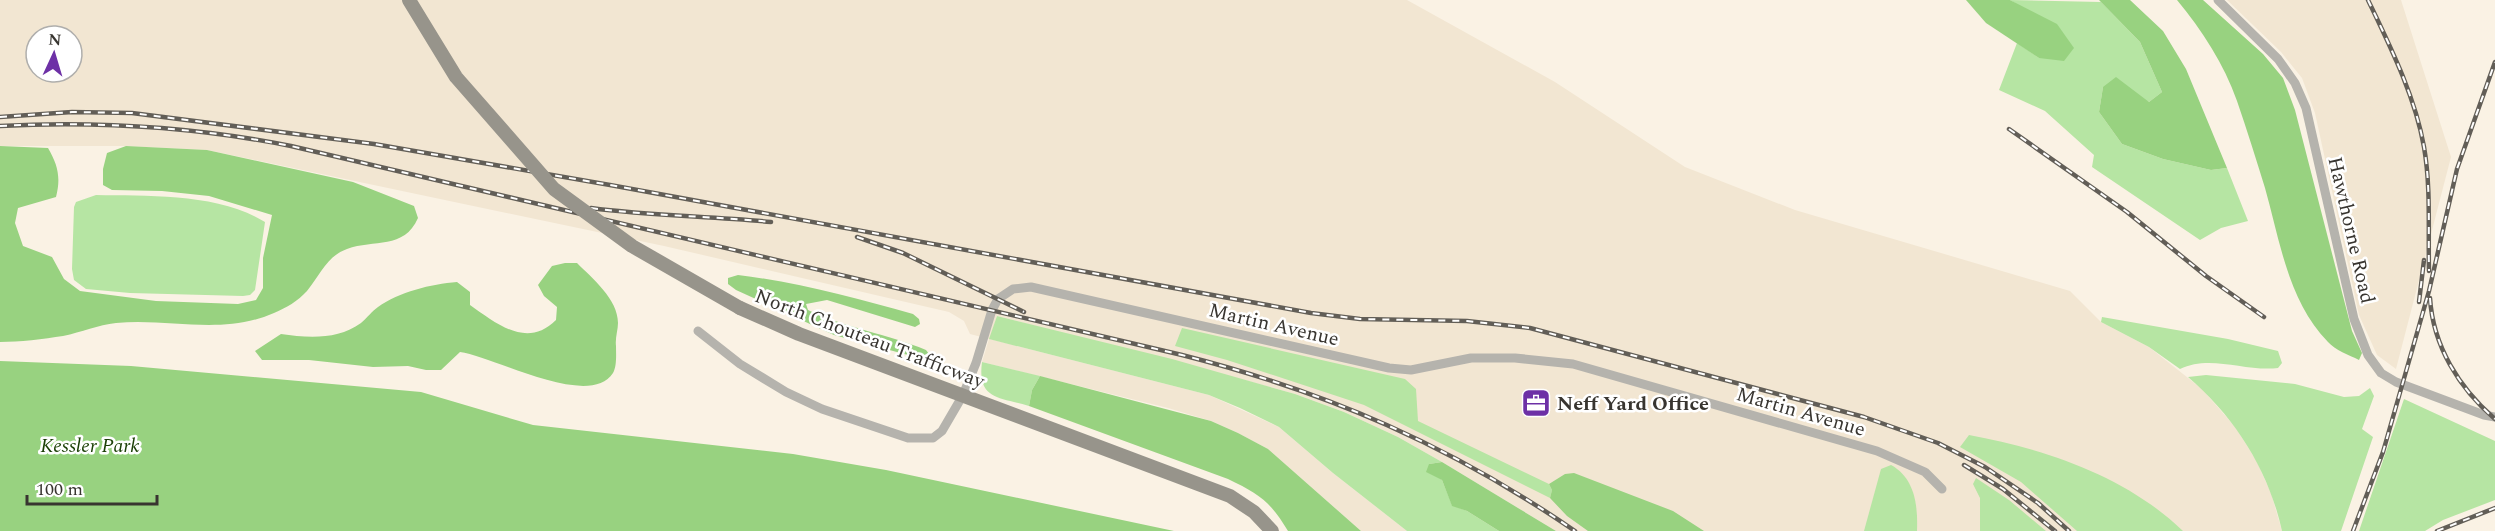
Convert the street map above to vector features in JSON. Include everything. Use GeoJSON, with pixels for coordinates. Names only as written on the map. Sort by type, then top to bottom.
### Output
{"type":"FeatureCollection","features":[{"type":"Feature","properties":{"kind":"main road","name":"North Chouteau Trafficway"},"geometry":{"type":"LineString","coordinates":[[409,0],[456,77],[554,189],[632,246],[740,308],[800,334],[1230,496],[1254,512],[1272,531]]}},
{"type":"Feature","properties":{"kind":"street","name":"Hawthorne Road"},"geometry":{"type":"LineString","coordinates":[[2218,0],[2278,59],[2295,83],[2306,108],[2354,319],[2368,355],[2381,373],[2396,382],[2495,417]]}},
{"type":"Feature","properties":{"kind":"street","name":"Martin Avenue"},"geometry":{"type":"LineString","coordinates":[[698,331],[741,364],[786,392],[822,409],[908,438],[933,438],[942,431],[963,395],[995,304],[1013,289],[1031,287],[1389,368],[1411,370],[1471,358],[1515,358],[1573,364],[1877,451],[1925,472],[1942,489]]}},
{"type":"Feature","properties":{"kind":"shaded area"},"geometry":{"type":"Polygon","coordinates":[[[0,0],[1407,0],[1555,82],[1685,167],[1795,210],[2070,291],[2101,322],[2149,347],[2202,389],[2236,428],[2256,460],[2271,493],[2282,531],[1556,531],[1398,437],[1344,412],[1295,394],[997,316],[990,339],[1209,395],[1279,427],[1407,531],[1361,531],[1268,449],[1238,433],[1211,421],[1168,408],[982,362],[989,339],[970,334],[964,321],[949,312],[664,246],[207,150],[126,146],[0,146],[0,0]]]}},
{"type":"Feature","properties":{"kind":"shaded area"},"geometry":{"type":"Polygon","coordinates":[[[2227,0],[2401,0],[2451,157],[2396,369],[2377,355],[2359,315],[2315,113],[2302,78],[2281,52],[2227,0]]]}},
{"type":"Feature","properties":{"kind":"green space"},"geometry":{"type":"Polygon","coordinates":[[[1966,0],[2010,0],[2057,24],[2074,48],[2064,61],[2039,58],[1986,23],[1966,0]]]}},
{"type":"Feature","properties":{"kind":"green space"},"geometry":{"type":"Polygon","coordinates":[[[2010,0],[2101,2],[2140,42],[2162,92],[2149,102],[2103,87],[2099,112],[2122,144],[2163,159],[2211,170],[2227,168],[2248,221],[2221,228],[2200,240],[2092,167],[2094,155],[2045,111],[1999,90],[2017,43],[2039,58],[2015,3],[2010,0]]]}},
{"type":"Feature","properties":{"kind":"green space"},"geometry":{"type":"Polygon","coordinates":[[[2099,0],[2130,0],[2163,31],[2186,69],[2227,168],[2211,170],[2163,159],[2122,144],[2099,112],[2103,87],[2116,77],[2149,102],[2162,92],[2140,42],[2099,0]]]}},
{"type":"Feature","properties":{"kind":"green space"},"geometry":{"type":"Polygon","coordinates":[[[2177,0],[2203,0],[2263,54],[2283,78],[2295,110],[2352,331],[2362,353],[2359,360],[2331,345],[2314,326],[2303,308],[2287,270],[2265,188],[2232,87],[2212,48],[2177,0]]]}},
{"type":"Feature","properties":{"kind":"green space"},"geometry":{"type":"Polygon","coordinates":[[[0,146],[48,148],[58,172],[56,197],[18,208],[15,223],[23,246],[52,257],[64,279],[80,291],[156,301],[238,304],[256,300],[263,288],[263,258],[272,215],[209,196],[162,191],[112,190],[103,185],[103,169],[107,153],[126,146],[207,150],[353,182],[414,206],[418,218],[405,235],[397,239],[357,246],[340,252],[329,261],[300,298],[278,311],[254,320],[215,325],[116,323],[63,336],[0,342],[0,146]]]}},
{"type":"Feature","properties":{"kind":"green space"},"geometry":{"type":"Polygon","coordinates":[[[96,195],[160,196],[205,201],[246,213],[265,222],[255,290],[250,295],[243,296],[130,293],[86,289],[74,280],[72,269],[74,207],[76,202],[96,195]]]}},
{"type":"Feature","properties":{"kind":"green space"},"geometry":{"type":"Polygon","coordinates":[[[577,263],[590,275],[609,297],[617,314],[615,367],[613,373],[601,383],[584,386],[563,384],[460,352],[441,370],[426,370],[408,366],[373,367],[309,360],[262,360],[255,351],[281,334],[312,337],[333,335],[352,329],[376,309],[396,297],[426,287],[457,282],[470,292],[470,305],[501,326],[523,333],[534,333],[556,320],[557,307],[544,296],[538,285],[552,266],[577,263]]]}},
{"type":"Feature","properties":{"kind":"green space"},"geometry":{"type":"Polygon","coordinates":[[[738,275],[804,286],[913,314],[919,319],[920,324],[915,327],[827,300],[806,304],[808,310],[822,316],[912,344],[926,350],[929,354],[919,358],[834,335],[736,290],[728,284],[728,278],[738,275]]]}},
{"type":"Feature","properties":{"kind":"green space"},"geometry":{"type":"Polygon","coordinates":[[[997,316],[1172,359],[1295,394],[1344,412],[1398,437],[1442,462],[1429,464],[1442,480],[1452,505],[1467,511],[1499,531],[1407,531],[1279,427],[1209,395],[989,339],[997,316]]]}},
{"type":"Feature","properties":{"kind":"green space"},"geometry":{"type":"Polygon","coordinates":[[[2102,317],[2228,339],[2278,351],[2282,363],[2278,368],[2266,369],[2203,363],[2180,369],[2149,347],[2101,322],[2102,317]]]}},
{"type":"Feature","properties":{"kind":"green space"},"geometry":{"type":"Polygon","coordinates":[[[1182,328],[1405,379],[1416,389],[1418,421],[1549,484],[1552,490],[1550,498],[1364,405],[1227,360],[1175,346],[1182,328]]]}},
{"type":"Feature","properties":{"kind":"green space","name":"Kessler Park"},"geometry":{"type":"Polygon","coordinates":[[[0,361],[131,366],[421,392],[533,425],[793,454],[886,470],[1174,531],[0,531],[0,361]]]}},
{"type":"Feature","properties":{"kind":"green space"},"geometry":{"type":"Polygon","coordinates":[[[982,362],[1040,376],[1032,390],[1029,406],[992,395],[983,384],[982,362]]]}},
{"type":"Feature","properties":{"kind":"green space"},"geometry":{"type":"Polygon","coordinates":[[[2206,375],[2295,384],[2344,397],[2359,396],[2370,388],[2374,396],[2362,429],[2373,437],[2341,531],[2282,531],[2268,487],[2248,446],[2221,410],[2188,377],[2206,375]]]}},
{"type":"Feature","properties":{"kind":"green space"},"geometry":{"type":"Polygon","coordinates":[[[1040,376],[1211,421],[1238,433],[1268,449],[1361,531],[1288,531],[1263,499],[1228,479],[1029,406],[1032,390],[1040,376]]]}},
{"type":"Feature","properties":{"kind":"green space"},"geometry":{"type":"Polygon","coordinates":[[[2404,399],[2495,441],[2495,500],[2443,520],[2425,531],[2359,531],[2404,399]]]}},
{"type":"Feature","properties":{"kind":"green space"},"geometry":{"type":"Polygon","coordinates":[[[1969,435],[2055,457],[2110,480],[2161,512],[2183,531],[2077,531],[2021,482],[1960,447],[1969,435]]]}},
{"type":"Feature","properties":{"kind":"green space"},"geometry":{"type":"Polygon","coordinates":[[[1442,462],[1556,531],[1499,531],[1467,511],[1452,506],[1442,480],[1426,472],[1429,464],[1442,462]]]}},
{"type":"Feature","properties":{"kind":"green space"},"geometry":{"type":"Polygon","coordinates":[[[1891,465],[1905,477],[1910,485],[1916,503],[1917,531],[1864,531],[1881,469],[1891,465]]]}},
{"type":"Feature","properties":{"kind":"green space"},"geometry":{"type":"Polygon","coordinates":[[[1574,473],[1673,511],[1704,531],[1588,531],[1567,516],[1550,498],[1552,490],[1549,484],[1565,474],[1574,473]]]}},
{"type":"Feature","properties":{"kind":"green space"},"geometry":{"type":"Polygon","coordinates":[[[1976,478],[2009,500],[2046,531],[1980,531],[1980,498],[1973,484],[1976,478]]]}},
{"type":"Feature","properties":{"kind":"railway"},"geometry":{"type":"LineString","coordinates":[[2368,0],[2401,72],[2420,128],[2428,177],[2429,271]]}},
{"type":"Feature","properties":{"kind":"railway"},"geometry":{"type":"LineString","coordinates":[[2353,531],[2383,452],[2429,291],[2457,169],[2495,62]]}},
{"type":"Feature","properties":{"kind":"railway"},"geometry":{"type":"LineString","coordinates":[[0,117],[72,112],[132,113],[374,144],[1311,313],[1360,319],[1467,321],[1530,328],[1864,417],[1938,443],[1985,467],[2038,503],[2069,531]]}},
{"type":"Feature","properties":{"kind":"railway"},"geometry":{"type":"LineString","coordinates":[[0,126],[110,125],[183,130],[255,139],[1182,355],[1288,386],[1387,425],[1482,473],[1575,531]]}},
{"type":"Feature","properties":{"kind":"railway"},"geometry":{"type":"LineString","coordinates":[[2009,129],[2127,212],[2206,276],[2264,317]]}},
{"type":"Feature","properties":{"kind":"railway"},"geometry":{"type":"LineString","coordinates":[[591,208],[771,222]]}},
{"type":"Feature","properties":{"kind":"railway"},"geometry":{"type":"LineString","coordinates":[[857,237],[903,253],[1024,312]]}},
{"type":"Feature","properties":{"kind":"railway"},"geometry":{"type":"LineString","coordinates":[[2419,302],[2424,260]]}},
{"type":"Feature","properties":{"kind":"railway"},"geometry":{"type":"LineString","coordinates":[[2430,298],[2436,333],[2450,365],[2470,394],[2495,419]]}},
{"type":"Feature","properties":{"kind":"railway"},"geometry":{"type":"LineString","coordinates":[[1964,465],[2003,489],[2055,531]]}},
{"type":"Feature","properties":{"kind":"railway"},"geometry":{"type":"LineString","coordinates":[[2437,531],[2495,508]]}},
{"type":"Feature","properties":{"kind":"place","name":"Neff Yard Office"},"geometry":{"type":"Point","coordinates":[1536,403]}}]}
